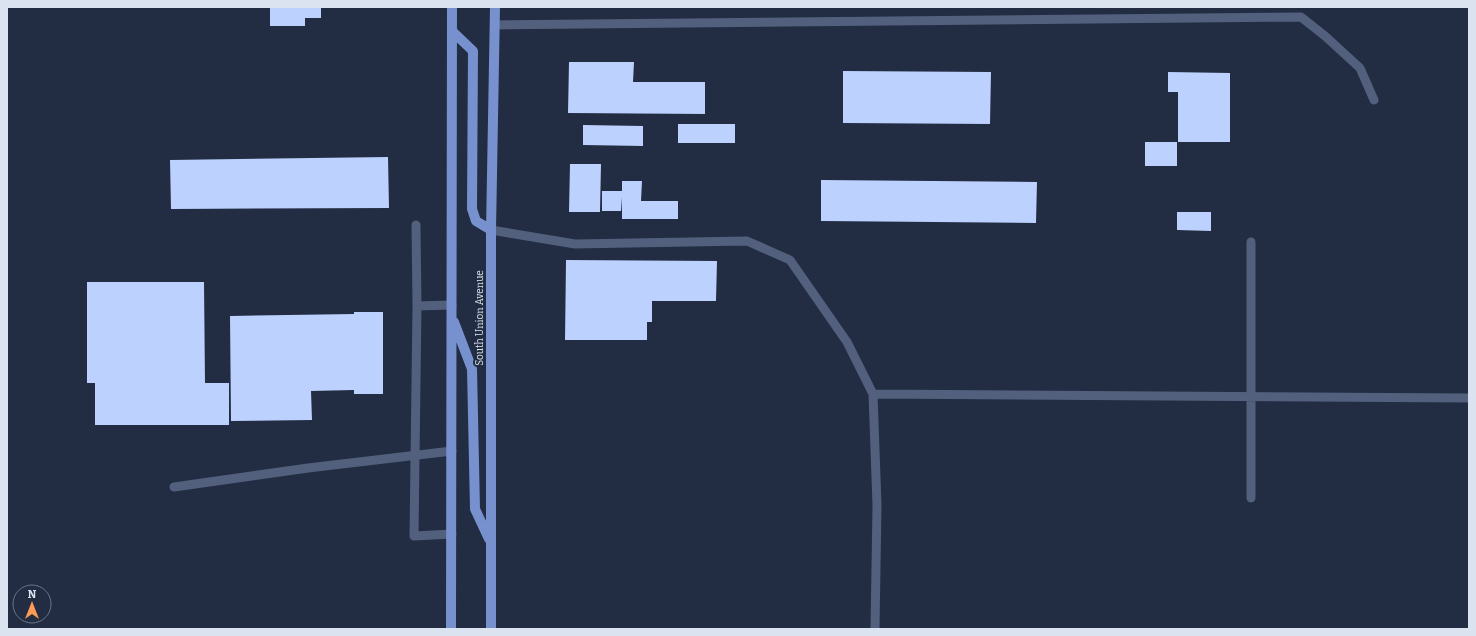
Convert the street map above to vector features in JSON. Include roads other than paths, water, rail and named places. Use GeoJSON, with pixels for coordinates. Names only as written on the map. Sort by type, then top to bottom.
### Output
{"type":"FeatureCollection","features":[{"type":"Feature","properties":{"kind":"main road"},"geometry":{"type":"LineString","coordinates":[[451,629],[452,7]]}},
{"type":"Feature","properties":{"kind":"main road","name":"South Union Avenue"},"geometry":{"type":"LineString","coordinates":[[491,629],[492,230],[495,7]]}},
{"type":"Feature","properties":{"kind":"main road"},"geometry":{"type":"LineString","coordinates":[[452,31],[473,51],[472,209],[476,222],[492,230]]}},
{"type":"Feature","properties":{"kind":"main road"},"geometry":{"type":"LineString","coordinates":[[452,310],[472,369],[475,509],[491,543]]}},
{"type":"Feature","properties":{"kind":"lane"},"geometry":{"type":"LineString","coordinates":[[495,25],[1301,17],[1325,36],[1360,68],[1374,100]]}},
{"type":"Feature","properties":{"kind":"lane"},"geometry":{"type":"LineString","coordinates":[[416,225],[417,306],[414,536],[452,534]]}},
{"type":"Feature","properties":{"kind":"lane"},"geometry":{"type":"LineString","coordinates":[[492,230],[575,244],[747,241],[790,260],[847,342],[873,394],[877,505],[875,629]]}},
{"type":"Feature","properties":{"kind":"lane"},"geometry":{"type":"LineString","coordinates":[[1251,242],[1251,498]]}},
{"type":"Feature","properties":{"kind":"lane"},"geometry":{"type":"LineString","coordinates":[[417,306],[452,310]]}},
{"type":"Feature","properties":{"kind":"lane"},"geometry":{"type":"LineString","coordinates":[[873,394],[1469,398]]}},
{"type":"Feature","properties":{"kind":"lane"},"geometry":{"type":"LineString","coordinates":[[174,487],[308,468],[452,451]]}}]}
